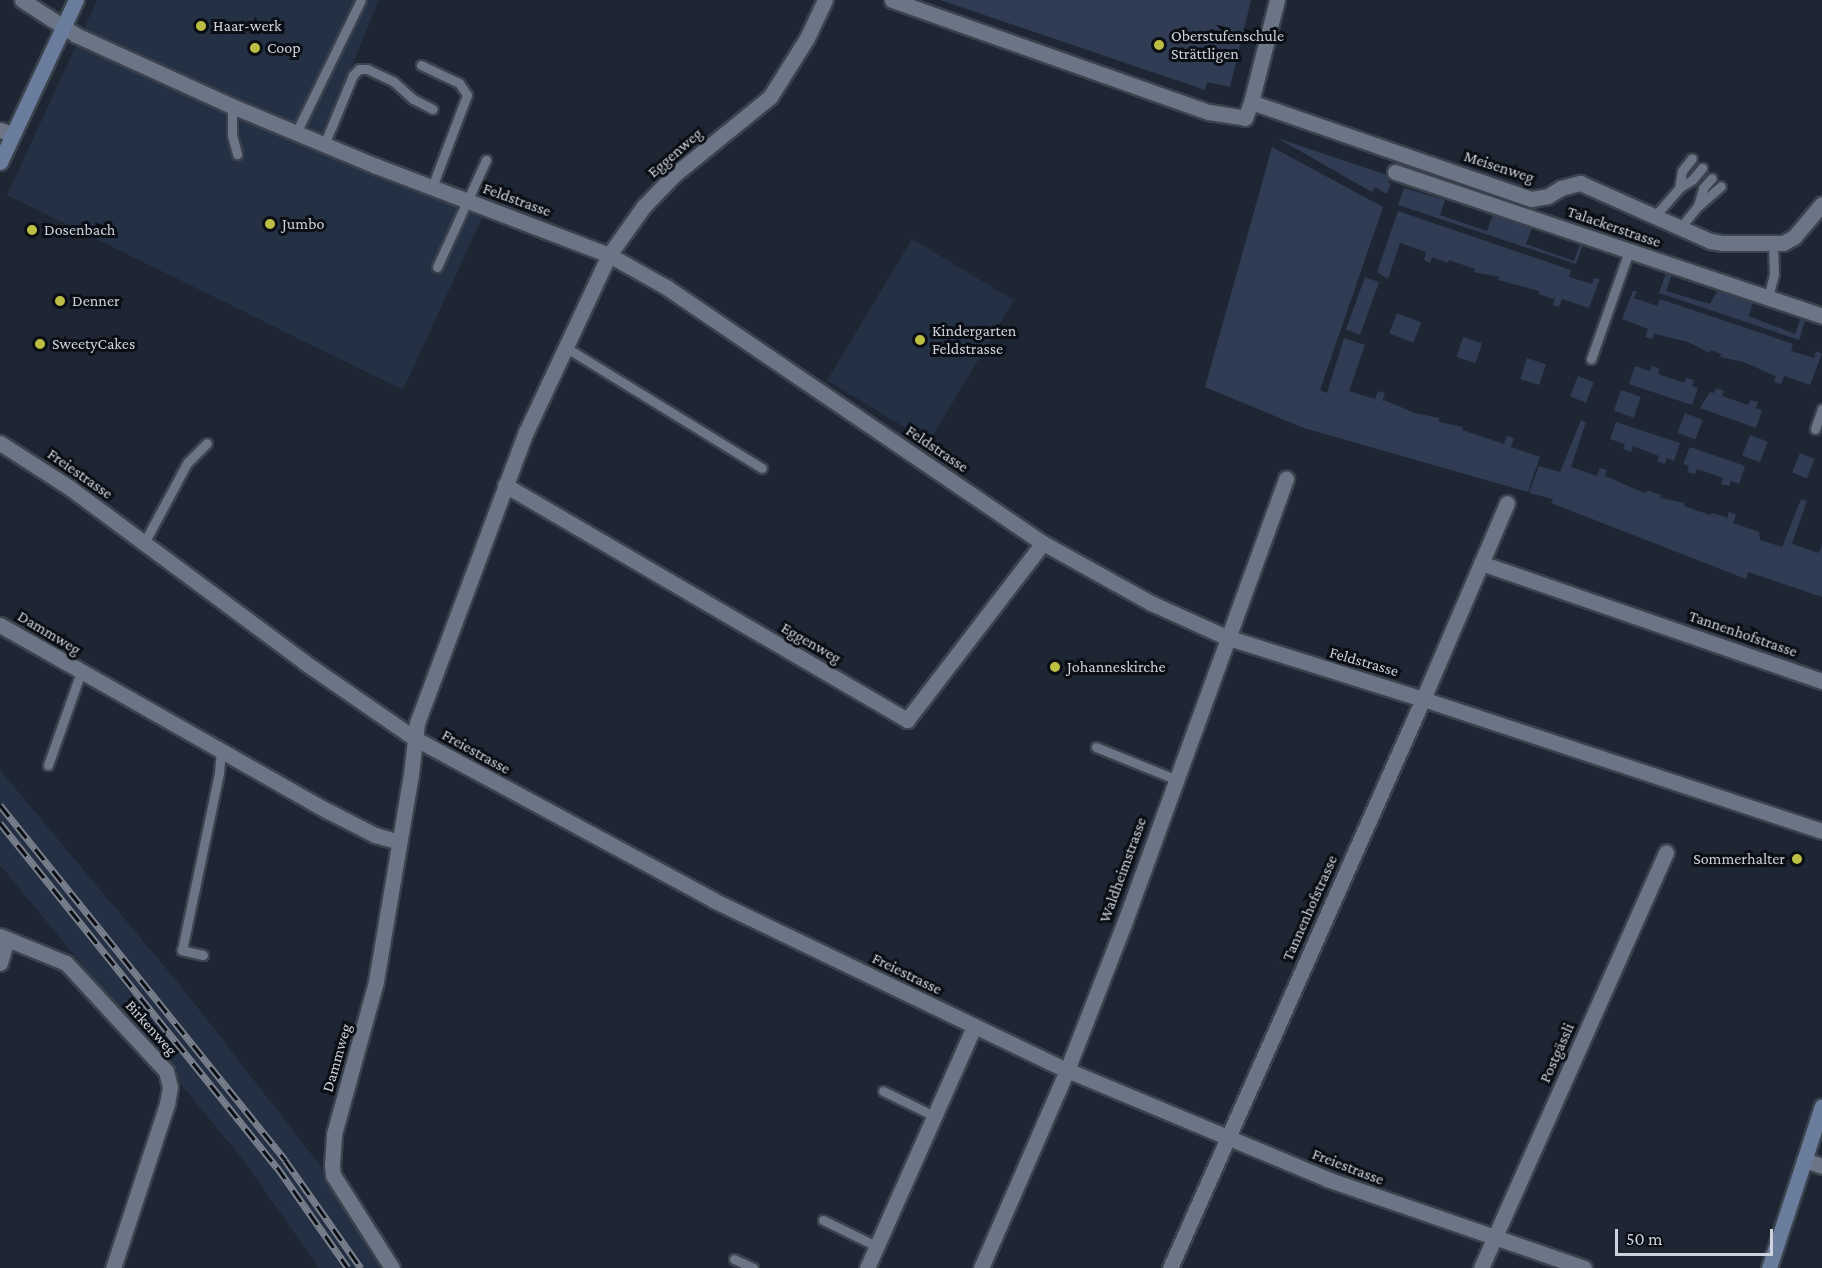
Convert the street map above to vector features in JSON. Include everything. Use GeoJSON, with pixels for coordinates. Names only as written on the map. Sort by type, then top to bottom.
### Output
{"type":"FeatureCollection","features":[{"type":"Feature","properties":{"kind":"street","name":"Feldstrasse"},"geometry":{"type":"LineString","coordinates":[[22,0],[63,28],[232,106],[324,145],[609,255],[666,287],[1043,543],[1151,603],[1226,637],[1423,699],[1822,831]]}},
{"type":"Feature","properties":{"kind":"street"},"geometry":{"type":"LineString","coordinates":[[0,162],[6,132],[76,0]]}},
{"type":"Feature","properties":{"kind":"street","name":"Eggenweg"},"geometry":{"type":"LineString","coordinates":[[414,738],[424,702],[505,485],[565,347],[609,255],[644,206],[674,175],[770,97],[802,46],[825,0]]}},
{"type":"Feature","properties":{"kind":"street"},"geometry":{"type":"LineString","coordinates":[[892,0],[1209,112],[1245,118],[1277,0]]}},
{"type":"Feature","properties":{"kind":"street","name":"Meisenweg"},"geometry":{"type":"LineString","coordinates":[[1251,102],[1532,199],[1548,196],[1580,183],[1680,228],[1723,243],[1773,244],[1794,237],[1822,204]]}},
{"type":"Feature","properties":{"kind":"street","name":"Talackerstrasse"},"geometry":{"type":"LineString","coordinates":[[1395,172],[1822,316]]}},
{"type":"Feature","properties":{"kind":"street","name":"Freiestrasse"},"geometry":{"type":"LineString","coordinates":[[0,443],[70,488],[304,662],[414,738],[712,900],[1067,1070],[1373,1196],[1442,1217],[1584,1268]]}},
{"type":"Feature","properties":{"kind":"street","name":"Waldheimstrasse"},"geometry":{"type":"LineString","coordinates":[[981,1268],[1067,1070],[1124,924],[1226,637],[1286,479]]}},
{"type":"Feature","properties":{"kind":"street","name":"Eggenweg"},"geometry":{"type":"LineString","coordinates":[[505,485],[907,720],[1043,543]]}},
{"type":"Feature","properties":{"kind":"street","name":"Tannenhofstrasse"},"geometry":{"type":"LineString","coordinates":[[1170,1268],[1423,699],[1507,503]]}},
{"type":"Feature","properties":{"kind":"street","name":"Tannenhofstrasse"},"geometry":{"type":"LineString","coordinates":[[1481,563],[1822,681]]}},
{"type":"Feature","properties":{"kind":"street","name":"Dammweg"},"geometry":{"type":"LineString","coordinates":[[0,625],[328,811],[375,835],[399,842]]}},
{"type":"Feature","properties":{"kind":"street","name":"Dammweg"},"geometry":{"type":"LineString","coordinates":[[392,1268],[333,1175],[332,1165],[334,1134],[376,981],[414,738]]}},
{"type":"Feature","properties":{"kind":"street","name":"Postgässli"},"geometry":{"type":"LineString","coordinates":[[1481,1268],[1666,852]]}},
{"type":"Feature","properties":{"kind":"street"},"geometry":{"type":"LineString","coordinates":[[0,963],[3,938]]}},
{"type":"Feature","properties":{"kind":"street","name":"Birkenweg"},"geometry":{"type":"LineString","coordinates":[[3,938],[66,963],[166,1071],[170,1087],[167,1104],[113,1268]]}},
{"type":"Feature","properties":{"kind":"street"},"geometry":{"type":"LineString","coordinates":[[867,1268],[974,1027]]}},
{"type":"Feature","properties":{"kind":"street"},"geometry":{"type":"LineString","coordinates":[[1769,1268],[1822,1106]]}},
{"type":"Feature","properties":{"kind":"street"},"geometry":{"type":"LineString","coordinates":[[1804,1160],[1822,1166]]}},
{"type":"Feature","properties":{"kind":"lane"},"geometry":{"type":"LineString","coordinates":[[296,133],[361,0]]}},
{"type":"Feature","properties":{"kind":"lane"},"geometry":{"type":"LineString","coordinates":[[421,65],[459,83],[467,96],[432,187]]}},
{"type":"Feature","properties":{"kind":"lane"},"geometry":{"type":"LineString","coordinates":[[324,145],[352,75],[359,69],[367,69],[393,81],[413,99],[433,109]]}},
{"type":"Feature","properties":{"kind":"lane"},"geometry":{"type":"LineString","coordinates":[[232,106],[232,135],[237,154]]}},
{"type":"Feature","properties":{"kind":"lane"},"geometry":{"type":"LineString","coordinates":[[1679,188],[1682,171],[1692,158]]}},
{"type":"Feature","properties":{"kind":"lane"},"geometry":{"type":"LineString","coordinates":[[437,267],[486,160]]}},
{"type":"Feature","properties":{"kind":"lane"},"geometry":{"type":"LineString","coordinates":[[1655,216],[1679,188],[1692,180],[1702,168]]}},
{"type":"Feature","properties":{"kind":"lane"},"geometry":{"type":"LineString","coordinates":[[1698,206],[1703,188],[1712,178]]}},
{"type":"Feature","properties":{"kind":"lane"},"geometry":{"type":"LineString","coordinates":[[1680,228],[1698,206],[1721,186]]}},
{"type":"Feature","properties":{"kind":"lane"},"geometry":{"type":"LineString","coordinates":[[1768,298],[1774,274],[1773,244]]}},
{"type":"Feature","properties":{"kind":"lane"},"geometry":{"type":"LineString","coordinates":[[1591,359],[1629,251]]}},
{"type":"Feature","properties":{"kind":"lane"},"geometry":{"type":"LineString","coordinates":[[565,347],[762,468]]}},
{"type":"Feature","properties":{"kind":"lane"},"geometry":{"type":"LineString","coordinates":[[1815,429],[1822,409]]}},
{"type":"Feature","properties":{"kind":"lane"},"geometry":{"type":"LineString","coordinates":[[144,543],[187,463],[207,443]]}},
{"type":"Feature","properties":{"kind":"lane","name":"Dammweg"},"geometry":{"type":"LineString","coordinates":[[48,765],[81,672]]}},
{"type":"Feature","properties":{"kind":"lane"},"geometry":{"type":"LineString","coordinates":[[1096,747],[1175,779]]}},
{"type":"Feature","properties":{"kind":"lane"},"geometry":{"type":"LineString","coordinates":[[203,955],[182,951],[219,773],[221,751]]}},
{"type":"Feature","properties":{"kind":"lane"},"geometry":{"type":"LineString","coordinates":[[883,1091],[933,1116]]}},
{"type":"Feature","properties":{"kind":"lane"},"geometry":{"type":"LineString","coordinates":[[823,1220],[876,1246]]}},
{"type":"Feature","properties":{"kind":"lane"},"geometry":{"type":"LineString","coordinates":[[734,1259],[753,1268]]}},
{"type":"Feature","properties":{"kind":"shaded area"},"geometry":{"type":"Polygon","coordinates":[[[97,0],[379,0],[320,143],[487,207],[403,390],[7,195],[97,0]]]}},
{"type":"Feature","properties":{"kind":"shaded area","name":"Oberstufenschule Strättligen"},"geometry":{"type":"Polygon","coordinates":[[[940,0],[1251,0],[1230,87],[1207,82],[1205,90],[940,0]]]}},
{"type":"Feature","properties":{"kind":"shaded area"},"geometry":{"type":"Polygon","coordinates":[[[1277,138],[1390,176],[1388,182],[1391,183],[1387,194],[1375,187],[1372,192],[1277,138]]]}},
{"type":"Feature","properties":{"kind":"shaded area"},"geometry":{"type":"Polygon","coordinates":[[[1272,147],[1383,207],[1320,390],[1327,393],[1344,338],[1365,345],[1349,391],[1375,399],[1378,391],[1385,393],[1382,402],[1384,400],[1415,413],[1439,418],[1439,422],[1463,427],[1462,430],[1504,444],[1507,436],[1514,438],[1511,447],[1540,457],[1528,492],[1304,428],[1205,387],[1272,147]]]}},
{"type":"Feature","properties":{"kind":"shaded area"},"geometry":{"type":"Polygon","coordinates":[[[1404,188],[1445,200],[1440,215],[1487,231],[1493,215],[1532,228],[1526,244],[1574,261],[1580,244],[1583,245],[1576,264],[1398,205],[1404,188]]]}},
{"type":"Feature","properties":{"kind":"shaded area"},"geometry":{"type":"Polygon","coordinates":[[[1398,211],[1571,270],[1569,277],[1592,284],[1594,278],[1600,279],[1589,308],[1562,299],[1559,307],[1553,305],[1555,296],[1553,299],[1539,294],[1539,291],[1498,280],[1499,277],[1474,272],[1475,269],[1449,260],[1448,263],[1432,257],[1430,263],[1424,260],[1426,252],[1400,243],[1388,279],[1377,272],[1398,211]]]}},
{"type":"Feature","properties":{"kind":"shaded area","name":"Kindergarten Feldstrasse"},"geometry":{"type":"Polygon","coordinates":[[[912,239],[1014,300],[929,442],[827,380],[912,239]]]}},
{"type":"Feature","properties":{"kind":"shaded area"},"geometry":{"type":"Polygon","coordinates":[[[1666,273],[1672,275],[1666,291],[1710,304],[1717,291],[1753,302],[1749,316],[1795,334],[1800,320],[1805,321],[1799,340],[1659,293],[1666,273]]]}},
{"type":"Feature","properties":{"kind":"shaded area"},"geometry":{"type":"Polygon","coordinates":[[[1365,277],[1379,282],[1360,335],[1346,330],[1365,277]]]}},
{"type":"Feature","properties":{"kind":"shaded area"},"geometry":{"type":"Polygon","coordinates":[[[1633,291],[1637,291],[1634,298],[1657,306],[1660,299],[1793,344],[1791,351],[1814,358],[1816,351],[1822,354],[1810,385],[1784,376],[1781,384],[1774,382],[1777,373],[1775,376],[1744,362],[1720,357],[1721,354],[1711,350],[1709,353],[1688,342],[1655,334],[1656,331],[1652,339],[1645,337],[1648,329],[1622,319],[1633,291]]]}},
{"type":"Feature","properties":{"kind":"shaded area"},"geometry":{"type":"Polygon","coordinates":[[[1397,313],[1421,322],[1413,343],[1389,334],[1397,313]]]}},
{"type":"Feature","properties":{"kind":"shaded area"},"geometry":{"type":"Polygon","coordinates":[[[1463,337],[1482,343],[1476,363],[1457,357],[1463,337]]]}},
{"type":"Feature","properties":{"kind":"shaded area"},"geometry":{"type":"Polygon","coordinates":[[[1527,358],[1546,364],[1539,385],[1520,379],[1527,358]]]}},
{"type":"Feature","properties":{"kind":"shaded area"},"geometry":{"type":"Polygon","coordinates":[[[1635,366],[1650,371],[1652,366],[1659,368],[1658,374],[1684,383],[1686,378],[1694,380],[1692,386],[1698,388],[1692,405],[1629,384],[1635,366]]]}},
{"type":"Feature","properties":{"kind":"shaded area"},"geometry":{"type":"Polygon","coordinates":[[[1578,376],[1594,382],[1586,403],[1570,397],[1578,376]]]}},
{"type":"Feature","properties":{"kind":"shaded area"},"geometry":{"type":"Polygon","coordinates":[[[1716,388],[1724,391],[1722,396],[1748,405],[1750,400],[1758,402],[1756,408],[1762,410],[1756,428],[1700,408],[1710,392],[1714,393],[1716,388]]]}},
{"type":"Feature","properties":{"kind":"shaded area"},"geometry":{"type":"Polygon","coordinates":[[[1621,390],[1641,397],[1634,418],[1614,411],[1621,390]]]}},
{"type":"Feature","properties":{"kind":"shaded area"},"geometry":{"type":"Polygon","coordinates":[[[1685,413],[1703,420],[1695,439],[1677,433],[1685,413]]]}},
{"type":"Feature","properties":{"kind":"shaded area"},"geometry":{"type":"Polygon","coordinates":[[[1581,420],[1586,422],[1571,467],[1597,476],[1600,468],[1607,470],[1604,479],[1606,476],[1637,490],[1646,493],[1647,490],[1661,495],[1660,498],[1685,503],[1684,506],[1710,515],[1712,513],[1726,517],[1726,521],[1729,512],[1736,515],[1733,523],[1759,532],[1760,540],[1782,547],[1801,499],[1807,501],[1792,544],[1819,553],[1822,545],[1822,597],[1748,572],[1746,579],[1551,503],[1553,499],[1529,493],[1539,466],[1560,472],[1581,420]]]}},
{"type":"Feature","properties":{"kind":"shaded area"},"geometry":{"type":"Polygon","coordinates":[[[1616,422],[1680,443],[1674,461],[1667,458],[1665,464],[1657,461],[1659,456],[1633,446],[1631,452],[1623,449],[1625,444],[1610,439],[1616,422]]]}},
{"type":"Feature","properties":{"kind":"shaded area"},"geometry":{"type":"Polygon","coordinates":[[[1750,435],[1768,442],[1760,462],[1742,456],[1750,435]]]}},
{"type":"Feature","properties":{"kind":"shaded area"},"geometry":{"type":"Polygon","coordinates":[[[1690,447],[1745,466],[1739,484],[1731,481],[1729,486],[1721,484],[1723,478],[1697,469],[1695,474],[1687,472],[1689,466],[1683,464],[1690,447]]]}},
{"type":"Feature","properties":{"kind":"shaded area"},"geometry":{"type":"Polygon","coordinates":[[[1800,453],[1815,459],[1807,478],[1792,472],[1800,453]]]}},
{"type":"Feature","properties":{"kind":"shaded area"},"geometry":{"type":"Polygon","coordinates":[[[0,770],[184,990],[323,1169],[384,1268],[319,1268],[244,1161],[0,865],[0,770]]]}},
{"type":"Feature","properties":{"kind":"railway"},"geometry":{"type":"LineString","coordinates":[[0,805],[285,1160],[361,1268]]}},
{"type":"Feature","properties":{"kind":"railway"},"geometry":{"type":"LineString","coordinates":[[0,823],[277,1167],[348,1268]]}},
{"type":"Feature","properties":{"kind":"place","name":"Haar-werk"},"geometry":{"type":"Point","coordinates":[201,26]}},
{"type":"Feature","properties":{"kind":"place","name":"Oberstufenschule Strättligen"},"geometry":{"type":"Point","coordinates":[1159,45]}},
{"type":"Feature","properties":{"kind":"place","name":"Coop"},"geometry":{"type":"Point","coordinates":[255,48]}},
{"type":"Feature","properties":{"kind":"place","name":"Jumbo"},"geometry":{"type":"Point","coordinates":[270,224]}},
{"type":"Feature","properties":{"kind":"place","name":"Dosenbach"},"geometry":{"type":"Point","coordinates":[32,230]}},
{"type":"Feature","properties":{"kind":"place","name":"Denner"},"geometry":{"type":"Point","coordinates":[60,301]}},
{"type":"Feature","properties":{"kind":"place","name":"Kindergarten Feldstrasse"},"geometry":{"type":"Point","coordinates":[920,340]}},
{"type":"Feature","properties":{"kind":"place","name":"SweetyCakes"},"geometry":{"type":"Point","coordinates":[40,344]}},
{"type":"Feature","properties":{"kind":"place","name":"Johanneskirche"},"geometry":{"type":"Point","coordinates":[1055,667]}},
{"type":"Feature","properties":{"kind":"place","name":"Sommerhalter"},"geometry":{"type":"Point","coordinates":[1797,859]}}]}
